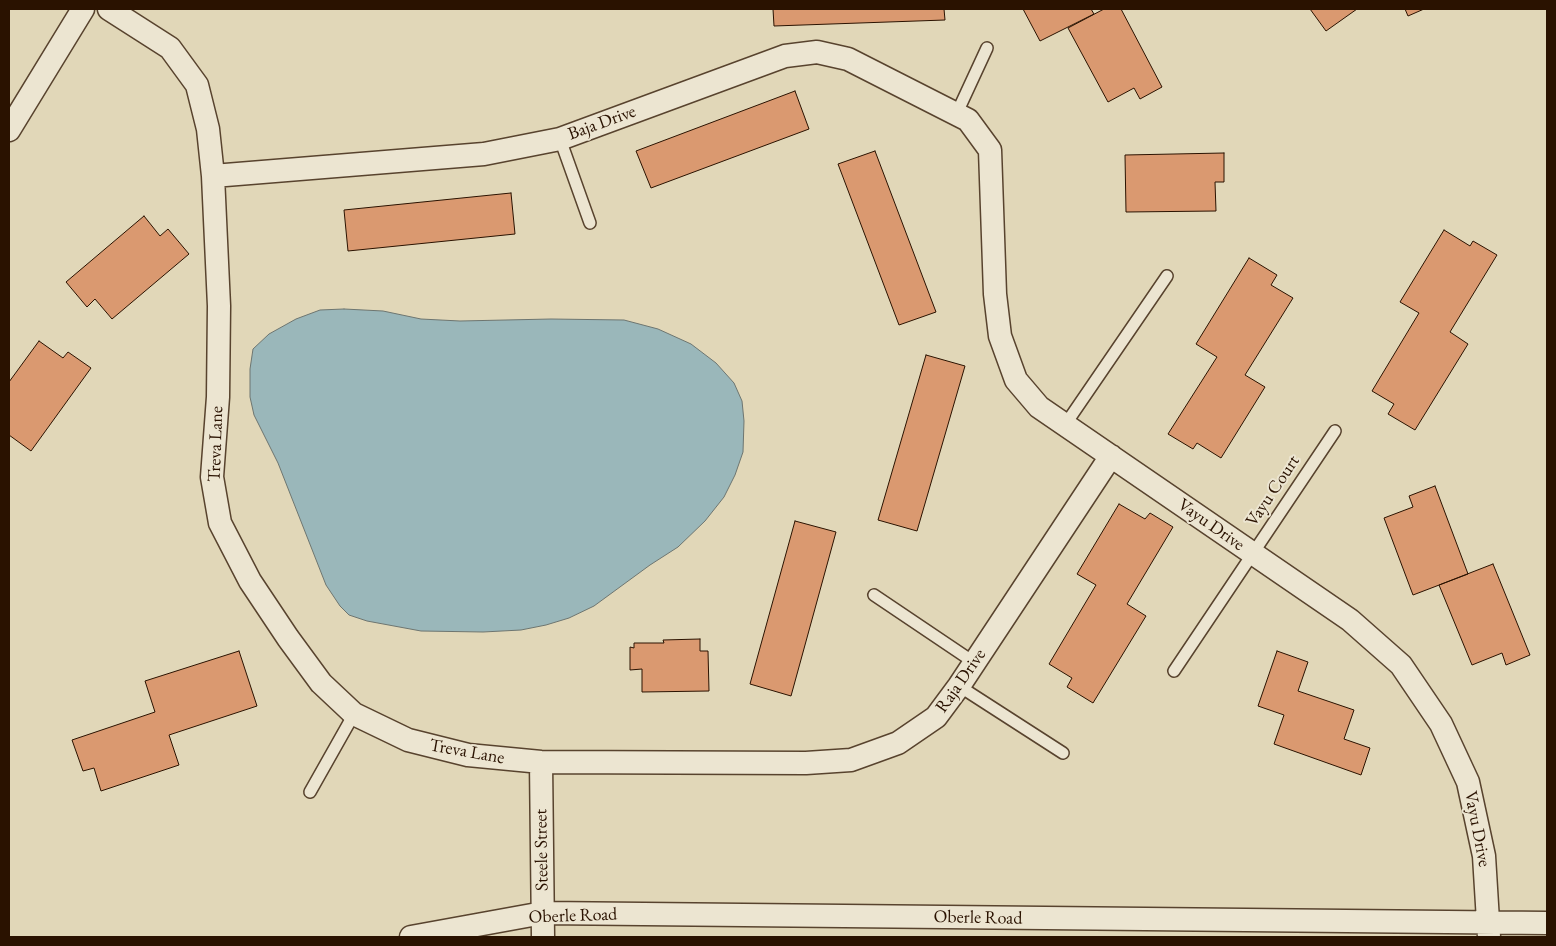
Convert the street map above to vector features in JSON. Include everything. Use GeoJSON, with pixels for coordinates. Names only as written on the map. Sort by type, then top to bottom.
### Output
{"type":"FeatureCollection","features":[{"type":"Feature","properties":{"kind":"street"},"geometry":{"type":"LineString","coordinates":[[9,130],[84,9]]}},
{"type":"Feature","properties":{"kind":"street","name":"Treva Lane"},"geometry":{"type":"LineString","coordinates":[[109,9],[170,48],[197,85],[208,129],[213,176],[219,306],[218,397],[212,477],[220,524],[250,581],[321,683],[354,714],[408,740],[468,755],[541,762]]}},
{"type":"Feature","properties":{"kind":"street","name":"Baja Drive"},"geometry":{"type":"LineString","coordinates":[[213,176],[484,154],[560,138],[785,56],[818,52],[848,59],[962,118]]}},
{"type":"Feature","properties":{"kind":"street","name":"Vayu Drive"},"geometry":{"type":"LineString","coordinates":[[962,118],[990,150],[995,294],[1000,336],[1016,380],[1039,407],[1350,620],[1401,665],[1441,724],[1468,782],[1484,856],[1489,930]]}},
{"type":"Feature","properties":{"kind":"street","name":"Raja Drive"},"geometry":{"type":"LineString","coordinates":[[541,762],[806,763],[851,760],[898,743],[936,717],[975,664],[1111,456]]}},
{"type":"Feature","properties":{"kind":"street","name":"Steele Street"},"geometry":{"type":"LineString","coordinates":[[541,762],[543,937]]}},
{"type":"Feature","properties":{"kind":"street","name":"Oberle Road"},"geometry":{"type":"LineString","coordinates":[[411,937],[543,913],[1489,930],[1547,923]]}},
{"type":"Feature","properties":{"kind":"lane"},"geometry":{"type":"LineString","coordinates":[[962,118],[987,48]]}},
{"type":"Feature","properties":{"kind":"lane"},"geometry":{"type":"LineString","coordinates":[[560,138],[590,223]]}},
{"type":"Feature","properties":{"kind":"lane"},"geometry":{"type":"LineString","coordinates":[[1065,425],[1167,276]]}},
{"type":"Feature","properties":{"kind":"lane","name":"Vayu Court"},"geometry":{"type":"LineString","coordinates":[[1174,671],[1335,431]]}},
{"type":"Feature","properties":{"kind":"lane"},"geometry":{"type":"LineString","coordinates":[[874,595],[975,664]]}},
{"type":"Feature","properties":{"kind":"lane"},"geometry":{"type":"LineString","coordinates":[[959,686],[1063,753]]}},
{"type":"Feature","properties":{"kind":"lane"},"geometry":{"type":"LineString","coordinates":[[310,792],[354,714]]}},
{"type":"Feature","properties":{"kind":"water"},"geometry":{"type":"Polygon","coordinates":[[[320,310],[383,311],[421,319],[460,321],[624,320],[658,329],[691,344],[716,363],[734,383],[742,401],[744,421],[743,452],[735,475],[724,497],[705,521],[678,547],[594,606],[569,618],[521,630],[483,632],[421,631],[367,621],[349,615],[340,606],[326,585],[278,463],[254,415],[250,397],[250,369],[253,349],[269,334],[296,319],[320,310]]]}},
{"type":"Feature","properties":{"kind":"building"},"geometry":{"type":"Polygon","coordinates":[[[773,9],[944,9],[945,20],[774,26],[773,9]]]}},
{"type":"Feature","properties":{"kind":"building"},"geometry":{"type":"Polygon","coordinates":[[[1023,9],[1091,9],[1094,14],[1040,41],[1023,9]]]}},
{"type":"Feature","properties":{"kind":"building"},"geometry":{"type":"Polygon","coordinates":[[[1104,9],[1121,9],[1162,87],[1140,99],[1134,88],[1108,102],[1068,28],[1104,9]]]}},
{"type":"Feature","properties":{"kind":"building"},"geometry":{"type":"Polygon","coordinates":[[[1310,9],[1357,9],[1326,31],[1310,9]]]}},
{"type":"Feature","properties":{"kind":"building"},"geometry":{"type":"Polygon","coordinates":[[[1405,9],[1424,9],[1408,16],[1405,9]]]}},
{"type":"Feature","properties":{"kind":"building"},"geometry":{"type":"Polygon","coordinates":[[[795,91],[809,129],[651,188],[636,151],[795,91]]]}},
{"type":"Feature","properties":{"kind":"building"},"geometry":{"type":"Polygon","coordinates":[[[875,151],[936,312],[899,325],[838,164],[875,151]]]}},
{"type":"Feature","properties":{"kind":"building"},"geometry":{"type":"Polygon","coordinates":[[[1224,153],[1224,182],[1215,182],[1216,211],[1126,212],[1125,155],[1224,153]]]}},
{"type":"Feature","properties":{"kind":"building"},"geometry":{"type":"Polygon","coordinates":[[[511,193],[515,234],[348,251],[344,210],[511,193]]]}},
{"type":"Feature","properties":{"kind":"building"},"geometry":{"type":"Polygon","coordinates":[[[144,216],[160,236],[168,229],[189,254],[112,319],[95,299],[87,307],[66,282],[144,216]]]}},
{"type":"Feature","properties":{"kind":"building"},"geometry":{"type":"Polygon","coordinates":[[[1444,230],[1470,246],[1473,241],[1497,255],[1450,332],[1468,344],[1415,430],[1388,414],[1394,404],[1372,391],[1419,313],[1400,302],[1444,230]]]}},
{"type":"Feature","properties":{"kind":"building"},"geometry":{"type":"Polygon","coordinates":[[[1249,258],[1277,275],[1271,285],[1293,298],[1245,375],[1265,387],[1221,458],[1197,443],[1193,449],[1168,434],[1217,357],[1196,344],[1249,258]]]}},
{"type":"Feature","properties":{"kind":"building"},"geometry":{"type":"Polygon","coordinates":[[[39,341],[63,358],[68,352],[91,368],[31,451],[9,435],[9,382],[39,341]]]}},
{"type":"Feature","properties":{"kind":"building"},"geometry":{"type":"Polygon","coordinates":[[[926,355],[965,366],[917,531],[878,520],[926,355]]]}},
{"type":"Feature","properties":{"kind":"building"},"geometry":{"type":"Polygon","coordinates":[[[1435,486],[1468,574],[1413,595],[1384,518],[1413,507],[1409,496],[1435,486]]]}},
{"type":"Feature","properties":{"kind":"building"},"geometry":{"type":"Polygon","coordinates":[[[1119,504],[1145,519],[1150,513],[1173,527],[1127,604],[1146,616],[1093,703],[1067,687],[1072,678],[1049,664],[1096,585],[1077,574],[1119,504]]]}},
{"type":"Feature","properties":{"kind":"building"},"geometry":{"type":"Polygon","coordinates":[[[795,521],[836,532],[791,696],[750,684],[795,521]]]}},
{"type":"Feature","properties":{"kind":"building"},"geometry":{"type":"Polygon","coordinates":[[[1493,564],[1530,655],[1506,665],[1502,653],[1472,665],[1439,585],[1493,564]]]}},
{"type":"Feature","properties":{"kind":"building"},"geometry":{"type":"Polygon","coordinates":[[[700,639],[700,651],[708,651],[709,691],[642,692],[642,669],[630,670],[630,647],[634,648],[634,643],[664,643],[663,640],[700,639]]]}},
{"type":"Feature","properties":{"kind":"building"},"geometry":{"type":"Polygon","coordinates":[[[239,651],[257,706],[169,735],[179,765],[101,791],[94,768],[83,771],[72,740],[155,712],[145,681],[239,651]]]}},
{"type":"Feature","properties":{"kind":"building"},"geometry":{"type":"Polygon","coordinates":[[[1277,651],[1308,662],[1298,691],[1354,710],[1344,739],[1370,748],[1361,775],[1274,744],[1284,715],[1258,706],[1277,651]]]}}]}
